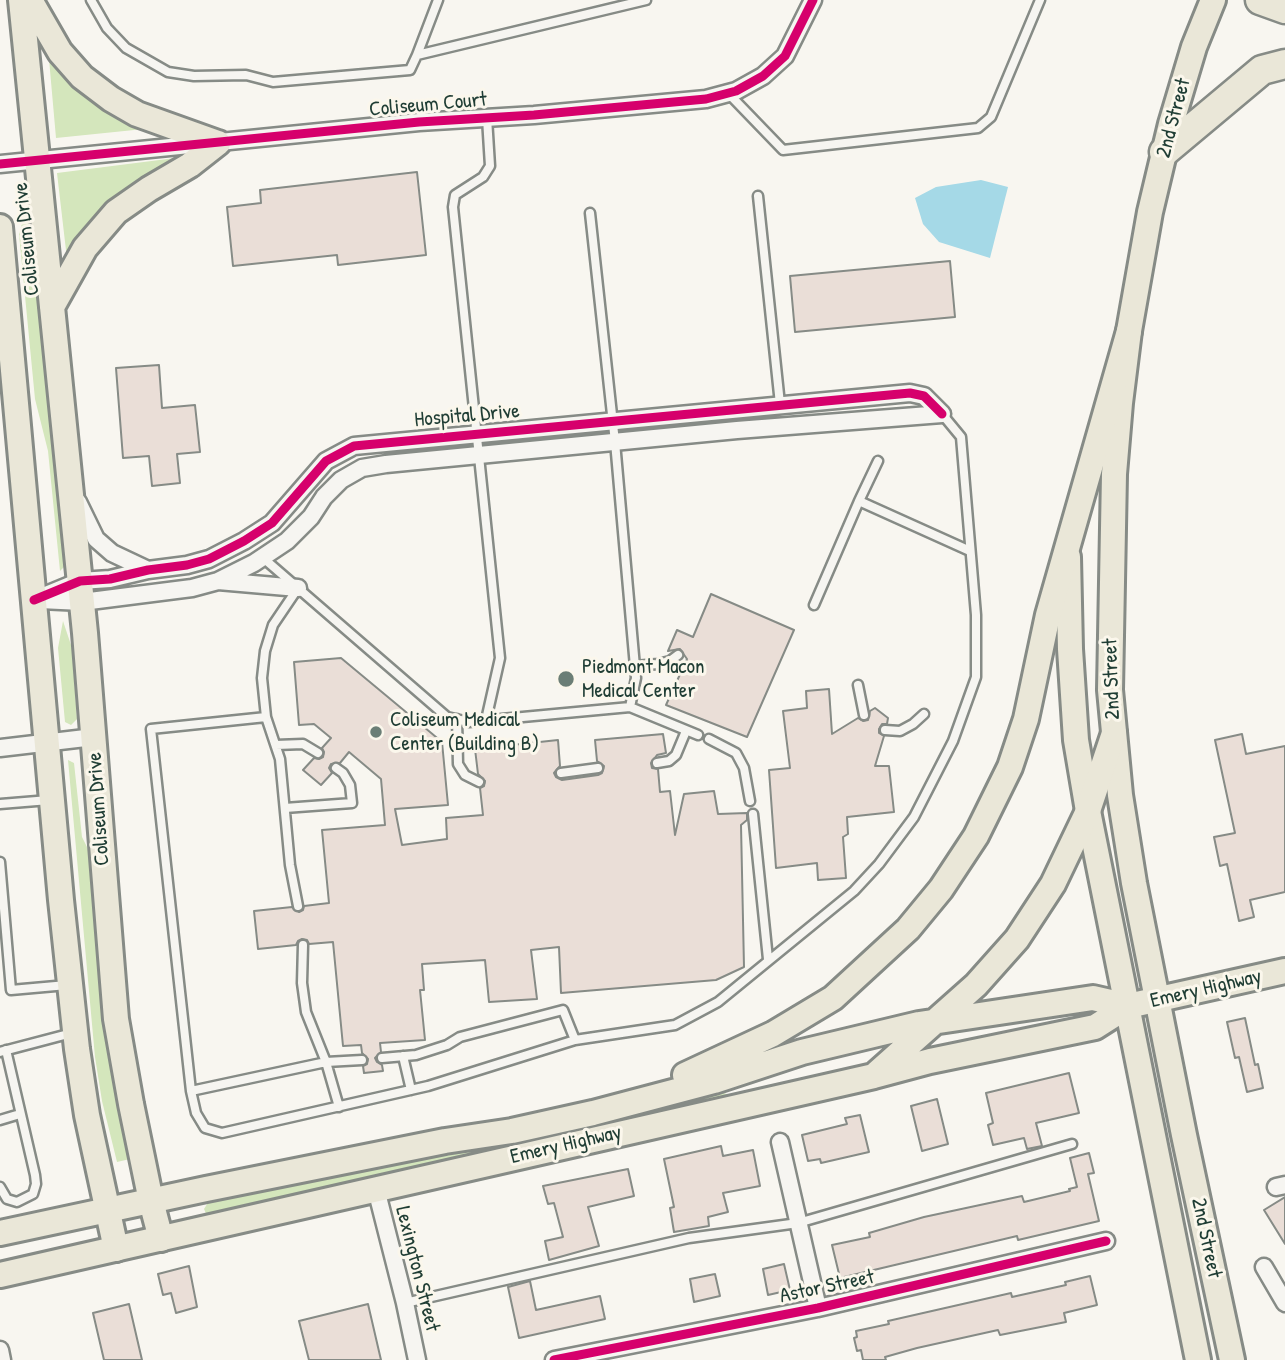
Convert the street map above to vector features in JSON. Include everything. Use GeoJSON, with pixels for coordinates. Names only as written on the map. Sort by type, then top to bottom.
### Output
{"type":"FeatureCollection","features":[{"type":"Feature","properties":{"kind":"highway"},"geometry":{"type":"LineString","coordinates":[[1260,0],[1285,9]]}},
{"type":"Feature","properties":{"kind":"highway"},"geometry":{"type":"LineString","coordinates":[[1164,152],[1262,70],[1285,64]]}},
{"type":"Feature","properties":{"kind":"main road","name":"Coliseum Drive"},"geometry":{"type":"LineString","coordinates":[[22,0],[81,592],[116,1019],[151,1201],[161,1239]]}},
{"type":"Feature","properties":{"kind":"main road"},"geometry":{"type":"LineString","coordinates":[[30,0],[60,52],[82,77],[137,114],[218,143]]}},
{"type":"Feature","properties":{"kind":"main road","name":"2nd Street"},"geometry":{"type":"LineString","coordinates":[[1213,0],[1194,47],[1164,152],[1140,259],[1129,331],[1120,403],[1114,488],[1110,690],[1134,883],[1232,1360]]}},
{"type":"Feature","properties":{"kind":"main road"},"geometry":{"type":"LineString","coordinates":[[52,307],[84,249],[116,212],[190,165],[218,143]]}},
{"type":"Feature","properties":{"kind":"main road","name":"Coliseum Drive"},"geometry":{"type":"LineString","coordinates":[[0,227],[75,1033],[88,1115],[116,1250]]}},
{"type":"Feature","properties":{"kind":"main road"},"geometry":{"type":"LineString","coordinates":[[593,1113],[721,1060],[833,999],[908,929],[941,889],[976,836],[1010,767],[1026,719],[1048,615],[1129,331]]}},
{"type":"Feature","properties":{"kind":"main road","name":"2nd Street"},"geometry":{"type":"LineString","coordinates":[[1068,549],[1070,649],[1076,740],[1198,1360]]}},
{"type":"Feature","properties":{"kind":"main road"},"geometry":{"type":"LineString","coordinates":[[874,1076],[976,985],[1017,939],[1053,884],[1088,811],[1114,733]]}},
{"type":"Feature","properties":{"kind":"main road","name":"Emery Highway"},"geometry":{"type":"LineString","coordinates":[[0,1275],[930,1061],[1095,1027],[1128,1006],[1285,971]]}},
{"type":"Feature","properties":{"kind":"main road","name":"Emery Highway"},"geometry":{"type":"LineString","coordinates":[[0,1233],[593,1113],[714,1081],[802,1052],[933,1021],[1093,998],[1128,1006]]}},
{"type":"Feature","properties":{"kind":"street","name":"Coliseum Court"},"geometry":{"type":"LineString","coordinates":[[0,163],[419,122],[706,99],[728,93],[763,76],[785,56],[813,0]]}},
{"type":"Feature","properties":{"kind":"street","name":"Hospital Drive"},"geometry":{"type":"LineString","coordinates":[[81,592],[110,579],[209,559],[244,541],[272,523],[326,461],[354,446],[910,393],[924,396],[942,414]]}},
{"type":"Feature","properties":{"kind":"street","name":"Hospital Drive"},"geometry":{"type":"LineString","coordinates":[[34,600],[81,592],[192,589],[218,581],[262,558],[287,541],[341,480],[362,468],[615,442],[942,414]]}},
{"type":"Feature","properties":{"kind":"street"},"geometry":{"type":"LineString","coordinates":[[70,483],[96,539],[112,553],[148,570]]}},
{"type":"Feature","properties":{"kind":"street"},"geometry":{"type":"LineString","coordinates":[[218,581],[298,589]]}},
{"type":"Feature","properties":{"kind":"street"},"geometry":{"type":"LineString","coordinates":[[0,748],[94,737]]}},
{"type":"Feature","properties":{"kind":"street"},"geometry":{"type":"LineString","coordinates":[[780,1142],[818,1308]]}},
{"type":"Feature","properties":{"kind":"street","name":"Lexington Street"},"geometry":{"type":"LineString","coordinates":[[376,1189],[417,1360]]}},
{"type":"Feature","properties":{"kind":"street","name":"Astor Street"},"geometry":{"type":"LineString","coordinates":[[554,1360],[818,1308],[1106,1241]]}},
{"type":"Feature","properties":{"kind":"street"},"geometry":{"type":"LineString","coordinates":[[1264,1268],[1285,1303]]}},
{"type":"Feature","properties":{"kind":"street"},"geometry":{"type":"LineString","coordinates":[[0,1350],[2,1360]]}},
{"type":"Feature","properties":{"kind":"lane"},"geometry":{"type":"LineString","coordinates":[[91,0],[107,28],[126,48],[149,63],[169,72],[194,76],[246,75],[273,82],[410,69],[418,55],[438,0]]}},
{"type":"Feature","properties":{"kind":"lane"},"geometry":{"type":"LineString","coordinates":[[418,55],[646,0]]}},
{"type":"Feature","properties":{"kind":"lane"},"geometry":{"type":"LineString","coordinates":[[728,93],[783,150],[978,128],[992,117],[1040,0]]}},
{"type":"Feature","properties":{"kind":"lane"},"geometry":{"type":"LineString","coordinates":[[486,720],[500,658],[453,207],[455,195],[483,177],[490,166],[487,118]]}},
{"type":"Feature","properties":{"kind":"lane"},"geometry":{"type":"LineString","coordinates":[[758,195],[779,404]]}},
{"type":"Feature","properties":{"kind":"lane"},"geometry":{"type":"LineString","coordinates":[[590,213],[615,442],[636,678],[630,707]]}},
{"type":"Feature","properties":{"kind":"lane"},"geometry":{"type":"LineString","coordinates":[[6,411],[18,436]]}},
{"type":"Feature","properties":{"kind":"lane"},"geometry":{"type":"LineString","coordinates":[[266,717],[152,729],[191,1091],[196,1113],[205,1128],[222,1133],[411,1090],[575,1040],[675,1025],[718,1002],[854,891],[879,864],[914,817],[953,741],[976,677],[976,615],[961,437],[942,414]]}},
{"type":"Feature","properties":{"kind":"lane"},"geometry":{"type":"LineString","coordinates":[[814,605],[878,461]]}},
{"type":"Feature","properties":{"kind":"lane"},"geometry":{"type":"LineString","coordinates":[[859,501],[970,551]]}},
{"type":"Feature","properties":{"kind":"lane"},"geometry":{"type":"LineString","coordinates":[[262,558],[447,717],[469,722],[630,707],[698,735]]}},
{"type":"Feature","properties":{"kind":"lane"},"geometry":{"type":"LineString","coordinates":[[298,589],[273,625],[265,651],[262,678],[266,717],[280,759],[290,865],[298,906]]}},
{"type":"Feature","properties":{"kind":"lane"},"geometry":{"type":"LineString","coordinates":[[635,666],[670,661],[678,655]]}},
{"type":"Feature","properties":{"kind":"lane"},"geometry":{"type":"LineString","coordinates":[[858,685],[864,715]]}},
{"type":"Feature","properties":{"kind":"lane"},"geometry":{"type":"LineString","coordinates":[[885,730],[900,731],[924,715]]}},
{"type":"Feature","properties":{"kind":"lane"},"geometry":{"type":"LineString","coordinates":[[457,719],[458,764],[466,775],[479,782]]}},
{"type":"Feature","properties":{"kind":"lane"},"geometry":{"type":"LineString","coordinates":[[657,763],[669,761],[676,755],[686,731]]}},
{"type":"Feature","properties":{"kind":"lane"},"geometry":{"type":"LineString","coordinates":[[709,739],[736,753],[744,768],[750,801]]}},
{"type":"Feature","properties":{"kind":"lane"},"geometry":{"type":"LineString","coordinates":[[276,745],[303,744],[318,753]]}},
{"type":"Feature","properties":{"kind":"lane"},"geometry":{"type":"LineString","coordinates":[[285,808],[352,803],[350,785],[343,773],[335,768]]}},
{"type":"Feature","properties":{"kind":"lane"},"geometry":{"type":"LineString","coordinates":[[561,773],[598,768]]}},
{"type":"Feature","properties":{"kind":"lane"},"geometry":{"type":"LineString","coordinates":[[0,804],[52,800]]}},
{"type":"Feature","properties":{"kind":"lane"},"geometry":{"type":"LineString","coordinates":[[753,814],[768,959]]}},
{"type":"Feature","properties":{"kind":"lane"},"geometry":{"type":"LineString","coordinates":[[0,862],[11,990],[70,984]]}},
{"type":"Feature","properties":{"kind":"lane"},"geometry":{"type":"LineString","coordinates":[[303,945],[302,983],[306,1012],[340,1107]]}},
{"type":"Feature","properties":{"kind":"lane"},"geometry":{"type":"LineString","coordinates":[[382,1058],[416,1055],[447,1045],[460,1037],[563,1010],[575,1040]]}},
{"type":"Feature","properties":{"kind":"lane"},"geometry":{"type":"LineString","coordinates":[[0,1187],[7,1199],[16,1202],[27,1199],[33,1194],[35,1175],[3,1051],[75,1033]]}},
{"type":"Feature","properties":{"kind":"lane"},"geometry":{"type":"LineString","coordinates":[[403,1056],[411,1090]]}},
{"type":"Feature","properties":{"kind":"lane"},"geometry":{"type":"LineString","coordinates":[[191,1091],[326,1062],[362,1060]]}},
{"type":"Feature","properties":{"kind":"lane"},"geometry":{"type":"LineString","coordinates":[[0,1120],[20,1114]]}},
{"type":"Feature","properties":{"kind":"lane"},"geometry":{"type":"LineString","coordinates":[[405,1303],[689,1238],[799,1223],[1072,1144]]}},
{"type":"Feature","properties":{"kind":"green space"},"geometry":{"type":"Polygon","coordinates":[[[49,59],[71,81],[144,129],[56,138],[49,59]]]}},
{"type":"Feature","properties":{"kind":"green space"},"geometry":{"type":"Polygon","coordinates":[[[191,156],[163,166],[104,214],[67,259],[57,173],[191,156]]]}},
{"type":"Feature","properties":{"kind":"green space"},"geometry":{"type":"Polygon","coordinates":[[[29,199],[64,567],[60,571],[48,451],[35,399],[19,234],[29,199]]]}},
{"type":"Feature","properties":{"kind":"green space"},"geometry":{"type":"Polygon","coordinates":[[[63,621],[72,648],[77,719],[71,725],[65,722],[58,648],[63,621]]]}},
{"type":"Feature","properties":{"kind":"green space"},"geometry":{"type":"Polygon","coordinates":[[[68,760],[74,763],[82,837],[90,853],[108,1044],[130,1159],[117,1162],[102,1101],[95,1057],[68,760]]]}},
{"type":"Feature","properties":{"kind":"green space"},"geometry":{"type":"Polygon","coordinates":[[[714,1090],[733,1096],[208,1218],[204,1209],[209,1201],[460,1151],[714,1090]]]}},
{"type":"Feature","properties":{"kind":"water"},"geometry":{"type":"Polygon","coordinates":[[[981,180],[1008,187],[990,258],[939,242],[923,224],[915,198],[936,187],[981,180]]]}},
{"type":"Feature","properties":{"kind":"building"},"geometry":{"type":"Polygon","coordinates":[[[417,172],[426,255],[338,265],[337,255],[233,266],[227,207],[261,203],[260,190],[417,172]]]}},
{"type":"Feature","properties":{"kind":"building"},"geometry":{"type":"Polygon","coordinates":[[[950,261],[955,317],[795,332],[790,276],[950,261]]]}},
{"type":"Feature","properties":{"kind":"building"},"geometry":{"type":"Polygon","coordinates":[[[159,365],[162,408],[195,405],[200,452],[177,454],[180,483],[152,486],[149,456],[123,458],[116,368],[159,365]]]}},
{"type":"Feature","properties":{"kind":"building"},"geometry":{"type":"Polygon","coordinates":[[[711,594],[794,630],[747,737],[666,705],[687,659],[680,649],[668,651],[677,630],[693,637],[711,594]]]}},
{"type":"Feature","properties":{"kind":"building"},"geometry":{"type":"Polygon","coordinates":[[[341,658],[442,742],[448,805],[395,809],[402,845],[447,839],[446,818],[483,815],[480,788],[485,781],[478,774],[475,749],[558,740],[560,766],[554,773],[562,780],[602,773],[604,766],[597,761],[595,740],[663,734],[666,753],[657,755],[651,763],[652,768],[658,769],[660,792],[670,791],[675,835],[684,794],[714,791],[718,814],[747,813],[747,820],[741,825],[744,967],[716,980],[561,993],[559,947],[531,950],[537,999],[489,1002],[485,960],[422,964],[424,990],[420,990],[425,1040],[380,1043],[381,1052],[375,1058],[382,1065],[383,1071],[364,1073],[363,1066],[368,1059],[362,1053],[361,1045],[343,1046],[333,942],[309,944],[302,939],[296,945],[258,949],[254,911],[292,907],[299,912],[304,906],[329,903],[322,830],[385,825],[381,779],[349,752],[340,763],[331,764],[329,768],[332,773],[321,785],[303,770],[314,758],[323,757],[322,748],[331,738],[314,724],[299,725],[294,662],[341,658]]]}},
{"type":"Feature","properties":{"kind":"building"},"geometry":{"type":"Polygon","coordinates":[[[829,689],[832,734],[858,718],[868,720],[870,711],[875,708],[888,718],[887,724],[882,724],[879,729],[879,733],[884,736],[875,766],[889,766],[894,812],[847,817],[848,834],[843,837],[846,878],[818,880],[817,863],[776,868],[769,770],[790,768],[783,711],[807,708],[806,691],[829,689]]]}},
{"type":"Feature","properties":{"kind":"building"},"geometry":{"type":"Polygon","coordinates":[[[1242,734],[1246,754],[1285,746],[1285,892],[1250,900],[1254,917],[1239,921],[1227,864],[1220,866],[1214,837],[1235,833],[1215,740],[1242,734]]]}},
{"type":"Feature","properties":{"kind":"building"},"geometry":{"type":"Polygon","coordinates":[[[1245,1018],[1263,1088],[1247,1092],[1239,1057],[1235,1058],[1227,1022],[1245,1018]]]}},
{"type":"Feature","properties":{"kind":"building"},"geometry":{"type":"Polygon","coordinates":[[[1069,1073],[1079,1113],[1036,1123],[1042,1146],[1027,1149],[1024,1138],[993,1145],[988,1125],[993,1123],[986,1093],[1069,1073]]]}},
{"type":"Feature","properties":{"kind":"building"},"geometry":{"type":"Polygon","coordinates":[[[937,1099],[948,1144],[922,1151],[911,1106],[937,1099]]]}},
{"type":"Feature","properties":{"kind":"building"},"geometry":{"type":"Polygon","coordinates":[[[860,1115],[869,1152],[821,1163],[820,1159],[808,1161],[802,1135],[847,1124],[845,1118],[860,1115]]]}},
{"type":"Feature","properties":{"kind":"building"},"geometry":{"type":"Polygon","coordinates":[[[721,1146],[723,1156],[753,1150],[760,1186],[723,1193],[728,1212],[708,1217],[709,1226],[674,1232],[670,1208],[674,1207],[664,1159],[721,1146]]]}},
{"type":"Feature","properties":{"kind":"building"},"geometry":{"type":"Polygon","coordinates":[[[1089,1153],[1094,1173],[1088,1174],[1099,1221],[1018,1240],[1017,1236],[840,1278],[832,1245],[870,1237],[869,1233],[924,1217],[1022,1196],[1024,1202],[1070,1191],[1069,1189],[1077,1187],[1070,1158],[1089,1153]]]}},
{"type":"Feature","properties":{"kind":"building"},"geometry":{"type":"Polygon","coordinates":[[[628,1169],[634,1196],[588,1207],[599,1246],[549,1260],[545,1241],[563,1237],[554,1203],[548,1204],[543,1186],[628,1169]]]}},
{"type":"Feature","properties":{"kind":"building"},"geometry":{"type":"Polygon","coordinates":[[[1285,1197],[1285,1244],[1264,1210],[1285,1197]]]}},
{"type":"Feature","properties":{"kind":"building"},"geometry":{"type":"Polygon","coordinates":[[[784,1264],[790,1290],[768,1295],[763,1269],[784,1264]]]}},
{"type":"Feature","properties":{"kind":"building"},"geometry":{"type":"Polygon","coordinates":[[[189,1266],[197,1307],[176,1313],[171,1293],[163,1295],[158,1274],[189,1266]]]}},
{"type":"Feature","properties":{"kind":"building"},"geometry":{"type":"Polygon","coordinates":[[[715,1274],[720,1296],[694,1302],[690,1279],[715,1274]]]}},
{"type":"Feature","properties":{"kind":"building"},"geometry":{"type":"Polygon","coordinates":[[[1090,1276],[1097,1305],[1064,1313],[1066,1322],[1000,1335],[998,1330],[917,1348],[885,1357],[886,1360],[863,1360],[861,1350],[857,1351],[854,1338],[857,1337],[856,1331],[1011,1293],[1012,1297],[1066,1285],[1065,1282],[1090,1276]]]}},
{"type":"Feature","properties":{"kind":"building"},"geometry":{"type":"Polygon","coordinates":[[[530,1281],[536,1310],[600,1296],[605,1319],[519,1338],[508,1287],[530,1281]]]}},
{"type":"Feature","properties":{"kind":"building"},"geometry":{"type":"Polygon","coordinates":[[[129,1304],[142,1360],[104,1360],[93,1313],[129,1304]]]}},
{"type":"Feature","properties":{"kind":"building"},"geometry":{"type":"Polygon","coordinates":[[[368,1304],[381,1360],[309,1360],[299,1321],[368,1304]]]}},
{"type":"Feature","properties":{"kind":"cycle path"},"geometry":{"type":"LineString","coordinates":[[0,164],[419,122],[534,115],[706,99],[736,91],[763,76],[785,56],[813,0]]}},
{"type":"Feature","properties":{"kind":"cycle path"},"geometry":{"type":"LineString","coordinates":[[34,600],[80,581],[110,579],[209,559],[272,523],[326,461],[354,446],[910,393],[924,396],[942,414]]}},
{"type":"Feature","properties":{"kind":"cycle path"},"geometry":{"type":"LineString","coordinates":[[554,1360],[818,1308],[1106,1241]]}},
{"type":"Feature","properties":{"kind":"place","name":"Piedmont Macon Medical Center"},"geometry":{"type":"Point","coordinates":[566,679]}},
{"type":"Feature","properties":{"kind":"place","name":"Coliseum Medical Center (Building B)"},"geometry":{"type":"Point","coordinates":[376,732]}}]}
